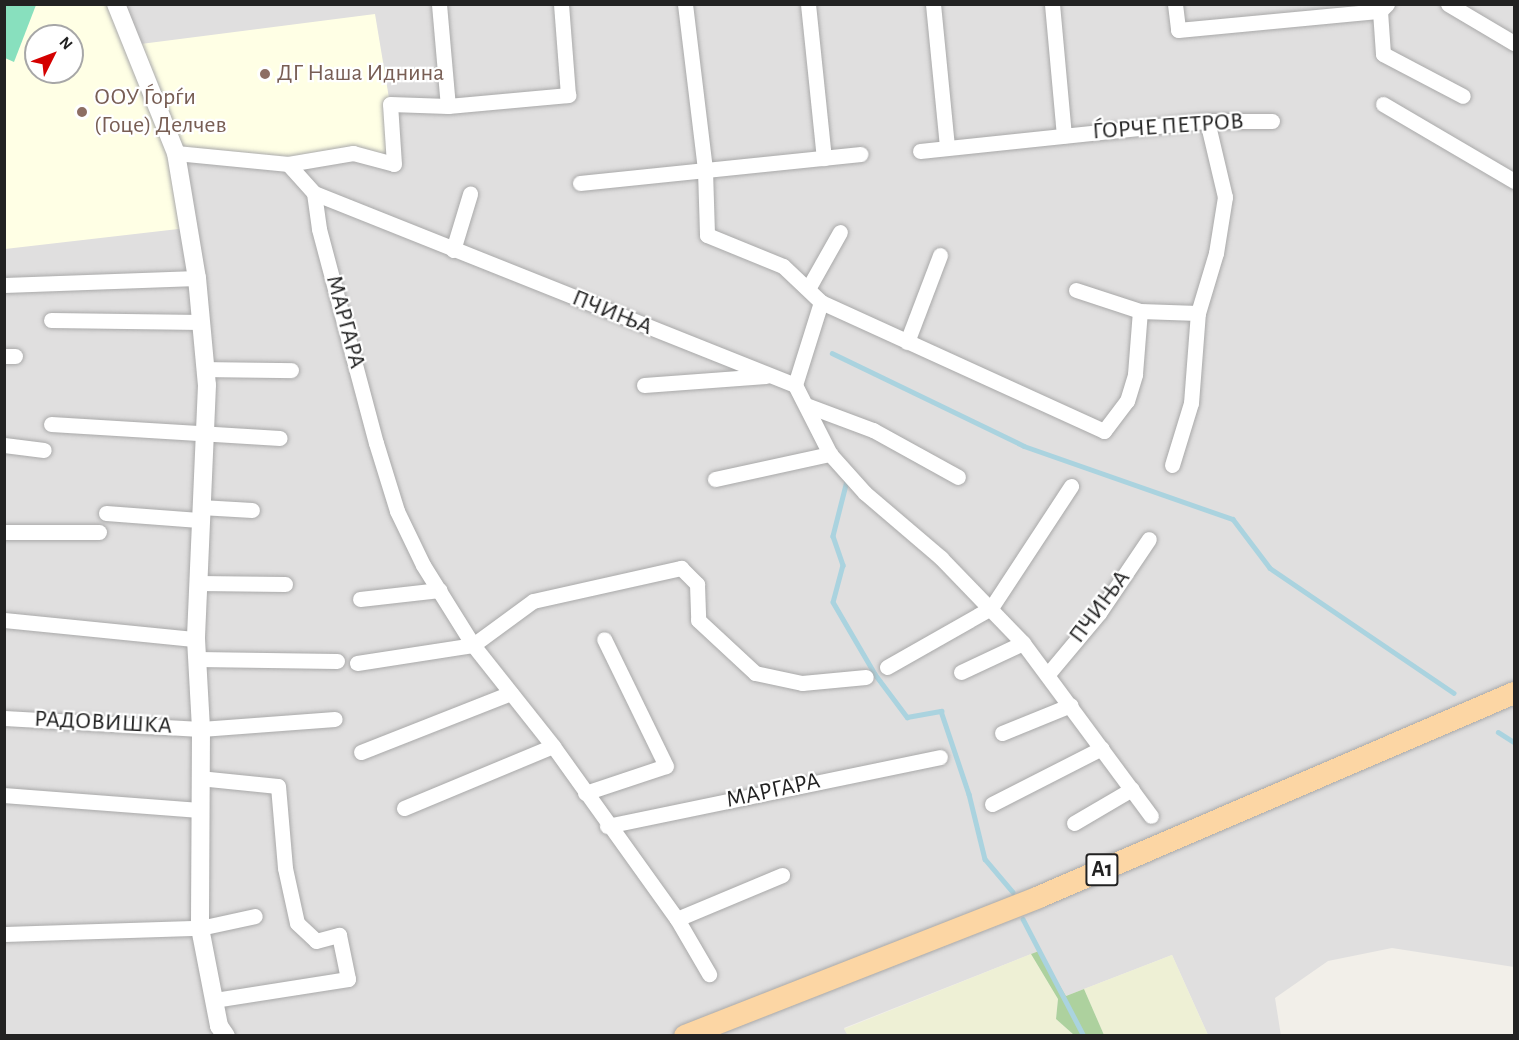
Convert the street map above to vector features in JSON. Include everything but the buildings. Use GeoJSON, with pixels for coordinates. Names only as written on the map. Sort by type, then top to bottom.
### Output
{"type":"FeatureCollection","features":[{"type":"Feature","properties":{"kind":"main road","name":"A1"},"geometry":{"type":"LineString","coordinates":[[685,1035],[1039,897],[1515,693]]}},
{"type":"Feature","properties":{"kind":"street"},"geometry":{"type":"LineString","coordinates":[[439,4],[448,106]]}},
{"type":"Feature","properties":{"kind":"street"},"geometry":{"type":"LineString","coordinates":[[176,153],[288,164],[353,153],[394,164],[390,104],[448,106],[568,95],[561,4]]}},
{"type":"Feature","properties":{"kind":"street"},"geometry":{"type":"LineString","coordinates":[[685,4],[705,170],[707,235],[783,266],[809,287],[821,302],[1104,431],[1127,401],[1132,383],[1140,311]]}},
{"type":"Feature","properties":{"kind":"street"},"geometry":{"type":"LineString","coordinates":[[808,4],[824,158]]}},
{"type":"Feature","properties":{"kind":"street"},"geometry":{"type":"LineString","coordinates":[[933,4],[947,147]]}},
{"type":"Feature","properties":{"kind":"street","name":"ЃОРЧЕ ПЕТРОВ"},"geometry":{"type":"LineString","coordinates":[[1052,4],[1064,135]]}},
{"type":"Feature","properties":{"kind":"street"},"geometry":{"type":"LineString","coordinates":[[1175,4],[1178,30],[1294,12],[1383,8],[1383,54],[1463,96]]}},
{"type":"Feature","properties":{"kind":"street"},"geometry":{"type":"LineString","coordinates":[[1448,4],[1515,43]]}},
{"type":"Feature","properties":{"kind":"street","name":"РАДОВИШКА"},"geometry":{"type":"LineString","coordinates":[[119,6],[176,153],[197,278],[206,369],[207,434],[200,513],[196,639],[201,729],[198,810],[200,928],[219,1026],[226,1035]]}},
{"type":"Feature","properties":{"kind":"street"},"geometry":{"type":"LineString","coordinates":[[1383,104],[1515,181]]}},
{"type":"Feature","properties":{"kind":"street"},"geometry":{"type":"LineString","coordinates":[[1172,465],[1191,403],[1198,313],[1216,253],[1225,197],[1207,121]]}},
{"type":"Feature","properties":{"kind":"street","name":"ЃОРЧЕ ПЕТРОВ"},"geometry":{"type":"LineString","coordinates":[[920,151],[1207,121],[1272,121]]}},
{"type":"Feature","properties":{"kind":"street"},"geometry":{"type":"LineString","coordinates":[[580,183],[861,154]]}},
{"type":"Feature","properties":{"kind":"street"},"geometry":{"type":"LineString","coordinates":[[288,164],[314,193]]}},
{"type":"Feature","properties":{"kind":"street","name":"ПЧИЊА"},"geometry":{"type":"LineString","coordinates":[[314,193],[795,385]]}},
{"type":"Feature","properties":{"kind":"street","name":"МАРГАРА"},"geometry":{"type":"LineString","coordinates":[[314,193],[319,229],[393,500],[439,590],[473,645],[553,746],[607,826],[677,920],[709,974]]}},
{"type":"Feature","properties":{"kind":"street"},"geometry":{"type":"LineString","coordinates":[[453,250],[470,194]]}},
{"type":"Feature","properties":{"kind":"street"},"geometry":{"type":"LineString","coordinates":[[809,287],[840,232]]}},
{"type":"Feature","properties":{"kind":"street"},"geometry":{"type":"LineString","coordinates":[[907,342],[940,255]]}},
{"type":"Feature","properties":{"kind":"street"},"geometry":{"type":"LineString","coordinates":[[4,285],[197,278]]}},
{"type":"Feature","properties":{"kind":"street"},"geometry":{"type":"LineString","coordinates":[[1076,290],[1140,311],[1198,313]]}},
{"type":"Feature","properties":{"kind":"street"},"geometry":{"type":"LineString","coordinates":[[821,302],[795,385],[830,454],[865,493],[940,558],[1023,643],[1151,816]]}},
{"type":"Feature","properties":{"kind":"street"},"geometry":{"type":"LineString","coordinates":[[51,320],[201,322]]}},
{"type":"Feature","properties":{"kind":"street"},"geometry":{"type":"LineString","coordinates":[[206,369],[291,370]]}},
{"type":"Feature","properties":{"kind":"street","name":"ПЧИЊА"},"geometry":{"type":"LineString","coordinates":[[644,385],[770,375]]}},
{"type":"Feature","properties":{"kind":"street"},"geometry":{"type":"LineString","coordinates":[[806,405],[873,430],[958,477]]}},
{"type":"Feature","properties":{"kind":"street"},"geometry":{"type":"LineString","coordinates":[[51,424],[280,438]]}},
{"type":"Feature","properties":{"kind":"street"},"geometry":{"type":"LineString","coordinates":[[4,445],[44,450]]}},
{"type":"Feature","properties":{"kind":"street"},"geometry":{"type":"LineString","coordinates":[[715,479],[830,454]]}},
{"type":"Feature","properties":{"kind":"street"},"geometry":{"type":"LineString","coordinates":[[888,666],[991,608],[1071,486]]}},
{"type":"Feature","properties":{"kind":"street"},"geometry":{"type":"LineString","coordinates":[[106,513],[200,513],[252,510]]}},
{"type":"Feature","properties":{"kind":"street"},"geometry":{"type":"LineString","coordinates":[[4,532],[99,532]]}},
{"type":"Feature","properties":{"kind":"street","name":"ПЧИЊА"},"geometry":{"type":"LineString","coordinates":[[1048,674],[1099,613],[1149,539]]}},
{"type":"Feature","properties":{"kind":"street"},"geometry":{"type":"LineString","coordinates":[[357,663],[473,645],[533,601],[681,568],[697,584],[698,620],[755,673],[802,684],[866,676]]}},
{"type":"Feature","properties":{"kind":"street"},"geometry":{"type":"LineString","coordinates":[[198,583],[285,584]]}},
{"type":"Feature","properties":{"kind":"street"},"geometry":{"type":"LineString","coordinates":[[360,599],[439,590]]}},
{"type":"Feature","properties":{"kind":"street"},"geometry":{"type":"LineString","coordinates":[[4,620],[196,639]]}},
{"type":"Feature","properties":{"kind":"street"},"geometry":{"type":"LineString","coordinates":[[585,793],[666,766],[604,639]]}},
{"type":"Feature","properties":{"kind":"street"},"geometry":{"type":"LineString","coordinates":[[961,672],[1023,643]]}},
{"type":"Feature","properties":{"kind":"street"},"geometry":{"type":"LineString","coordinates":[[197,659],[337,661]]}},
{"type":"Feature","properties":{"kind":"street"},"geometry":{"type":"LineString","coordinates":[[361,752],[511,693]]}},
{"type":"Feature","properties":{"kind":"street"},"geometry":{"type":"LineString","coordinates":[[1002,733],[1071,705]]}},
{"type":"Feature","properties":{"kind":"street","name":"РАДОВИШКА"},"geometry":{"type":"LineString","coordinates":[[4,718],[201,729],[335,719]]}},
{"type":"Feature","properties":{"kind":"street"},"geometry":{"type":"LineString","coordinates":[[405,808],[553,746]]}},
{"type":"Feature","properties":{"kind":"street"},"geometry":{"type":"LineString","coordinates":[[992,804],[1102,748]]}},
{"type":"Feature","properties":{"kind":"street","name":"МАРГАРА"},"geometry":{"type":"LineString","coordinates":[[607,826],[940,757]]}},
{"type":"Feature","properties":{"kind":"street"},"geometry":{"type":"LineString","coordinates":[[199,778],[278,786],[285,868],[297,923],[316,941],[339,935],[348,980],[214,1000]]}},
{"type":"Feature","properties":{"kind":"street"},"geometry":{"type":"LineString","coordinates":[[1074,823],[1132,789]]}},
{"type":"Feature","properties":{"kind":"street"},"geometry":{"type":"LineString","coordinates":[[4,795],[198,810]]}},
{"type":"Feature","properties":{"kind":"street"},"geometry":{"type":"LineString","coordinates":[[677,920],[782,875]]}},
{"type":"Feature","properties":{"kind":"street"},"geometry":{"type":"LineString","coordinates":[[4,934],[200,928],[255,916]]}},
{"type":"Feature","properties":{"kind":"shaded area"},"geometry":{"type":"Polygon","coordinates":[[[4,5],[116,5],[133,45],[375,14],[390,104],[394,164],[353,153],[288,164],[176,153],[187,228],[5,249],[4,5]]]}},
{"type":"Feature","properties":{"kind":"shaded area"},"geometry":{"type":"Polygon","coordinates":[[[5,5],[1514,5],[1514,967],[1392,948],[1328,961],[1275,998],[1281,1036],[1208,1035],[1172,955],[1066,996],[1039,951],[844,1028],[848,1035],[5,1036],[5,5]]]}},
{"type":"Feature","properties":{"kind":"shaded area"},"geometry":{"type":"Polygon","coordinates":[[[1031,954],[1058,999],[1056,1019],[1074,1035],[848,1036],[844,1029],[1031,954]]]}},
{"type":"Feature","properties":{"kind":"shaded area"},"geometry":{"type":"Polygon","coordinates":[[[1172,955],[1208,1035],[1104,1035],[1084,989],[1172,955]]]}},
{"type":"Feature","properties":{"kind":"green space"},"geometry":{"type":"Polygon","coordinates":[[[4,5],[36,5],[29,24],[24,24],[24,36],[14,62],[5,58],[4,5]]]}},
{"type":"Feature","properties":{"kind":"green space"},"geometry":{"type":"Polygon","coordinates":[[[1039,951],[1066,996],[1084,989],[1104,1035],[1074,1035],[1056,1019],[1058,999],[1031,954],[1039,951]]]}},
{"type":"Feature","properties":{"kind":"waterway"},"geometry":{"type":"LineString","coordinates":[[832,353],[1024,446],[1233,519],[1270,568],[1454,693]]}},
{"type":"Feature","properties":{"kind":"waterway"},"geometry":{"type":"LineString","coordinates":[[848,477],[833,536],[843,565],[833,602],[875,674],[907,717],[941,711],[969,794],[985,859],[1013,892]]}},
{"type":"Feature","properties":{"kind":"waterway"},"geometry":{"type":"LineString","coordinates":[[1498,732],[1514,742]]}},
{"type":"Feature","properties":{"kind":"waterway"},"geometry":{"type":"LineString","coordinates":[[1023,919],[1084,1036]]}},
{"type":"Feature","properties":{"kind":"place","name":"ДГ Наша Иднина"},"geometry":{"type":"Point","coordinates":[265,74]}},
{"type":"Feature","properties":{"kind":"place","name":"ООУ Ѓорѓи (Гоце) Делчев"},"geometry":{"type":"Point","coordinates":[82,112]}}]}
